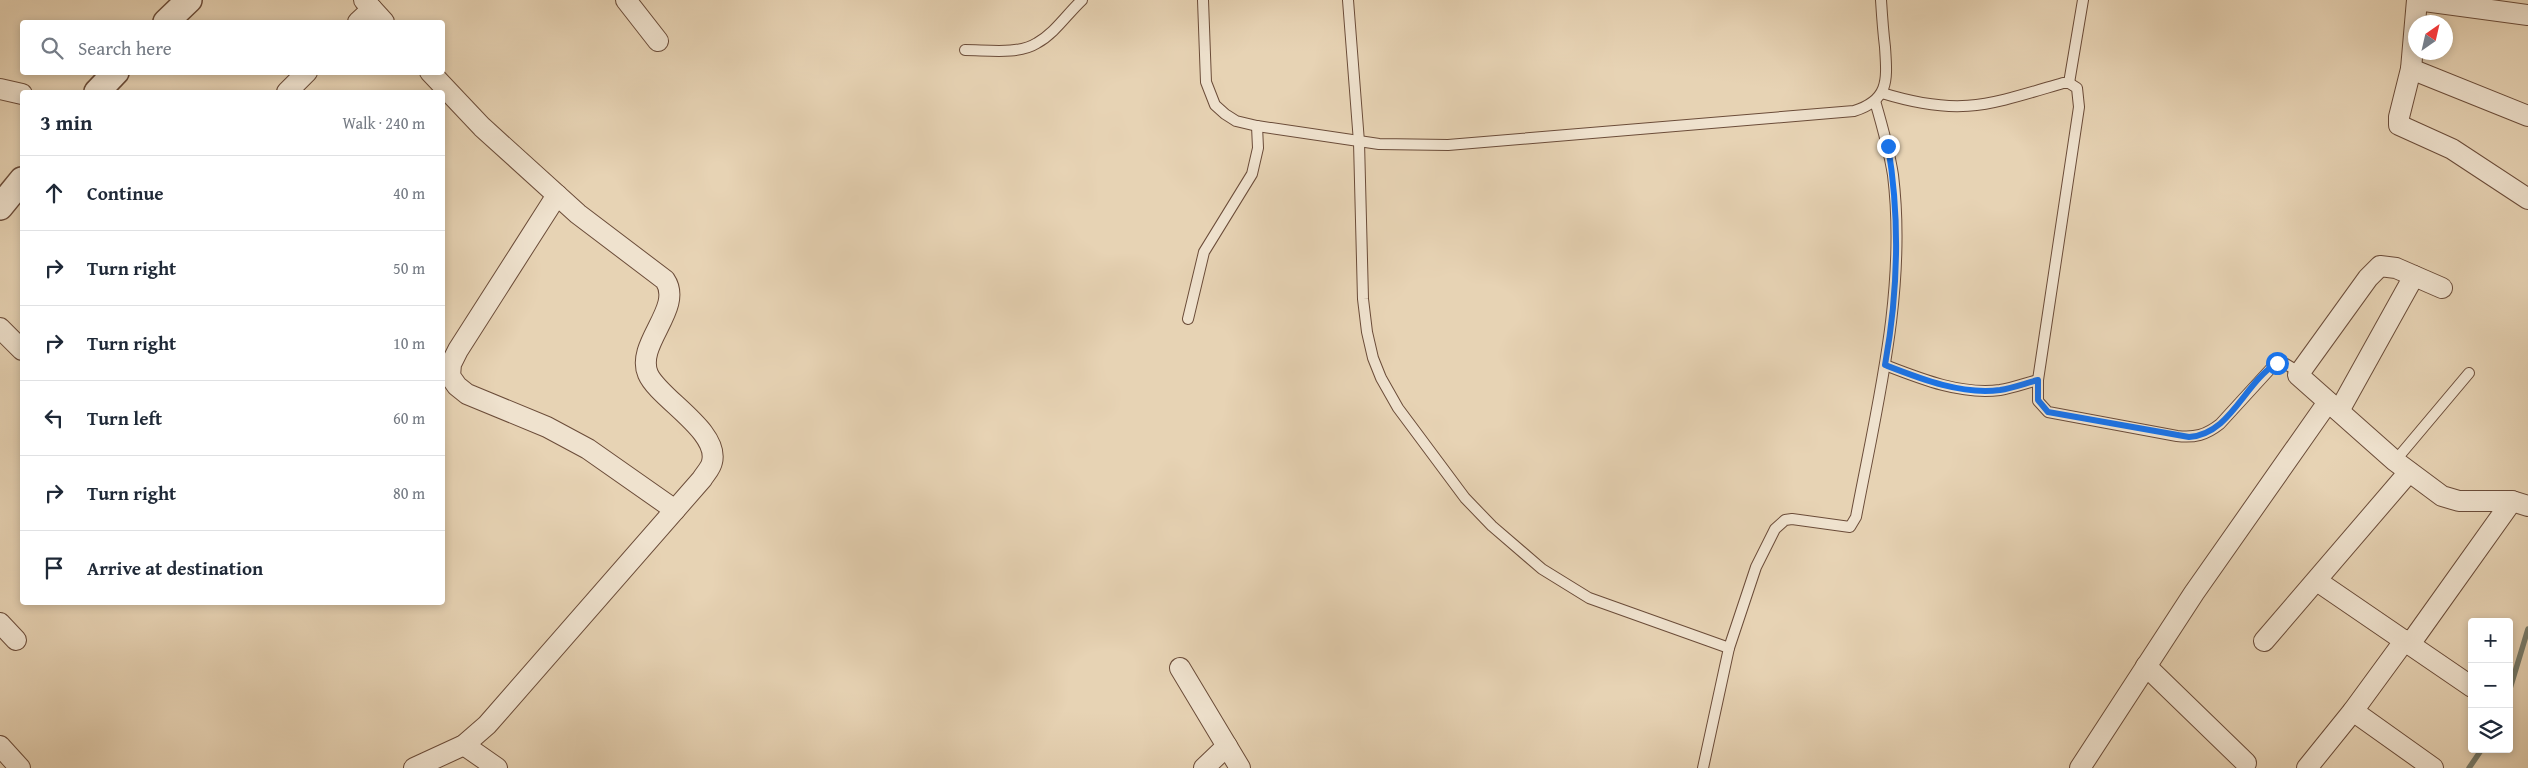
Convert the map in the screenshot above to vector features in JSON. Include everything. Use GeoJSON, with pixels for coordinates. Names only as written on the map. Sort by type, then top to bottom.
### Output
{"type":"FeatureCollection","features":[{"type":"Feature","properties":{"kind":"street"},"geometry":{"type":"LineString","coordinates":[[168,20],[189,0]]}},
{"type":"Feature","properties":{"kind":"street"},"geometry":{"type":"LineString","coordinates":[[626,0],[658,41]]}},
{"type":"Feature","properties":{"kind":"street"},"geometry":{"type":"LineString","coordinates":[[2528,15],[2417,0],[2410,69],[2399,117],[2399,125],[2452,150],[2528,199]]}},
{"type":"Feature","properties":{"kind":"street"},"geometry":{"type":"LineString","coordinates":[[2410,69],[2528,116]]}},
{"type":"Feature","properties":{"kind":"street"},"geometry":{"type":"LineString","coordinates":[[289,90],[304,75]]}},
{"type":"Feature","properties":{"kind":"street"},"geometry":{"type":"LineString","coordinates":[[414,768],[464,745],[487,725],[702,478],[712,463],[713,453],[707,440],[652,381],[647,373],[646,362],[650,345],[671,297],[670,287],[656,272],[578,214],[482,127],[433,75]]}},
{"type":"Feature","properties":{"kind":"street"},"geometry":{"type":"LineString","coordinates":[[0,89],[20,94]]}},
{"type":"Feature","properties":{"kind":"street"},"geometry":{"type":"LineString","coordinates":[[0,207],[20,182]]}},
{"type":"Feature","properties":{"kind":"street"},"geometry":{"type":"LineString","coordinates":[[557,195],[458,350],[451,364],[450,376],[457,386],[467,394],[547,427],[588,449],[675,510]]}},
{"type":"Feature","properties":{"kind":"street"},"geometry":{"type":"LineString","coordinates":[[2442,288],[2396,268],[2380,266],[2368,278],[2299,372],[2299,377],[2432,490],[2450,500],[2520,504]]}},
{"type":"Feature","properties":{"kind":"street"},"geometry":{"type":"LineString","coordinates":[[2084,766],[2194,593],[2333,407],[2414,276]]}},
{"type":"Feature","properties":{"kind":"street"},"geometry":{"type":"LineString","coordinates":[[0,328],[20,348]]}},
{"type":"Feature","properties":{"kind":"street"},"geometry":{"type":"LineString","coordinates":[[2264,641],[2317,581],[2402,466]]}},
{"type":"Feature","properties":{"kind":"street"},"geometry":{"type":"LineString","coordinates":[[2307,768],[2520,504]]}},
{"type":"Feature","properties":{"kind":"street"},"geometry":{"type":"LineString","coordinates":[[2317,581],[2468,684]]}},
{"type":"Feature","properties":{"kind":"street"},"geometry":{"type":"LineString","coordinates":[[0,623],[16,640]]}},
{"type":"Feature","properties":{"kind":"street"},"geometry":{"type":"LineString","coordinates":[[2146,666],[2246,763]]}},
{"type":"Feature","properties":{"kind":"street"},"geometry":{"type":"LineString","coordinates":[[1180,668],[1240,768]]}},
{"type":"Feature","properties":{"kind":"street"},"geometry":{"type":"LineString","coordinates":[[2353,711],[2433,768]]}},
{"type":"Feature","properties":{"kind":"street"},"geometry":{"type":"LineString","coordinates":[[464,745],[497,768]]}},
{"type":"Feature","properties":{"kind":"street"},"geometry":{"type":"LineString","coordinates":[[0,746],[20,768]]}},
{"type":"Feature","properties":{"kind":"street"},"geometry":{"type":"LineString","coordinates":[[1204,768],[1226,746]]}},
{"type":"Feature","properties":{"kind":"lane"},"geometry":{"type":"LineString","coordinates":[[965,50],[1028,48],[1038,43],[1054,29],[1082,0]]}},
{"type":"Feature","properties":{"kind":"lane"},"geometry":{"type":"LineString","coordinates":[[1202,0],[1209,94],[1215,105],[1224,114],[1236,121],[1257,126],[1359,142],[1448,145],[1854,111],[1867,107],[1878,97],[1887,76],[1881,0]]}},
{"type":"Feature","properties":{"kind":"lane"},"geometry":{"type":"LineString","coordinates":[[1348,0],[1359,142],[1363,299],[1367,332],[1373,358],[1381,378],[1398,408],[1465,498],[1492,526],[1542,568],[1590,598],[1730,648]]}},
{"type":"Feature","properties":{"kind":"lane"},"geometry":{"type":"LineString","coordinates":[[2069,83],[2084,0]]}},
{"type":"Feature","properties":{"kind":"lane"},"geometry":{"type":"LineString","coordinates":[[1878,97],[1929,106],[1974,107],[2001,102],[2069,83],[2077,88],[2079,107],[2038,380],[2038,400],[2048,412],[2189,437],[2205,434],[2220,424],[2274,365],[2284,363],[2299,372]]}},
{"type":"Feature","properties":{"kind":"lane"},"geometry":{"type":"LineString","coordinates":[[1703,768],[1730,648],[1756,567],[1769,538],[1779,524],[1785,520],[1802,519],[1847,527],[1854,523],[1885,365],[1896,271],[1895,195],[1878,97]]}},
{"type":"Feature","properties":{"kind":"lane"},"geometry":{"type":"LineString","coordinates":[[1188,319],[1204,252],[1252,174],[1258,148],[1257,126]]}},
{"type":"Feature","properties":{"kind":"lane"},"geometry":{"type":"LineString","coordinates":[[1885,365],[1922,379],[1967,390],[2000,390],[2038,380]]}},
{"type":"Feature","properties":{"kind":"lane"},"geometry":{"type":"LineString","coordinates":[[2402,466],[2469,373]]}},
{"type":"Feature","properties":{"kind":"waterway"},"geometry":{"type":"LineString","coordinates":[[2513,679],[2528,629]]}},
{"type":"Feature","properties":{"kind":"waterway"},"geometry":{"type":"LineString","coordinates":[[2469,768],[2479,753]]}},
{"type":"Feature","properties":{"kind":"route"},"geometry":{"type":"LineString","coordinates":[[1888,146],[1895,195],[1896,271],[1885,365],[1922,379],[1967,390],[2000,390],[2038,380],[2038,400],[2048,412],[2177,436],[2198,437],[2213,430],[2220,424],[2277,363]]}}]}
